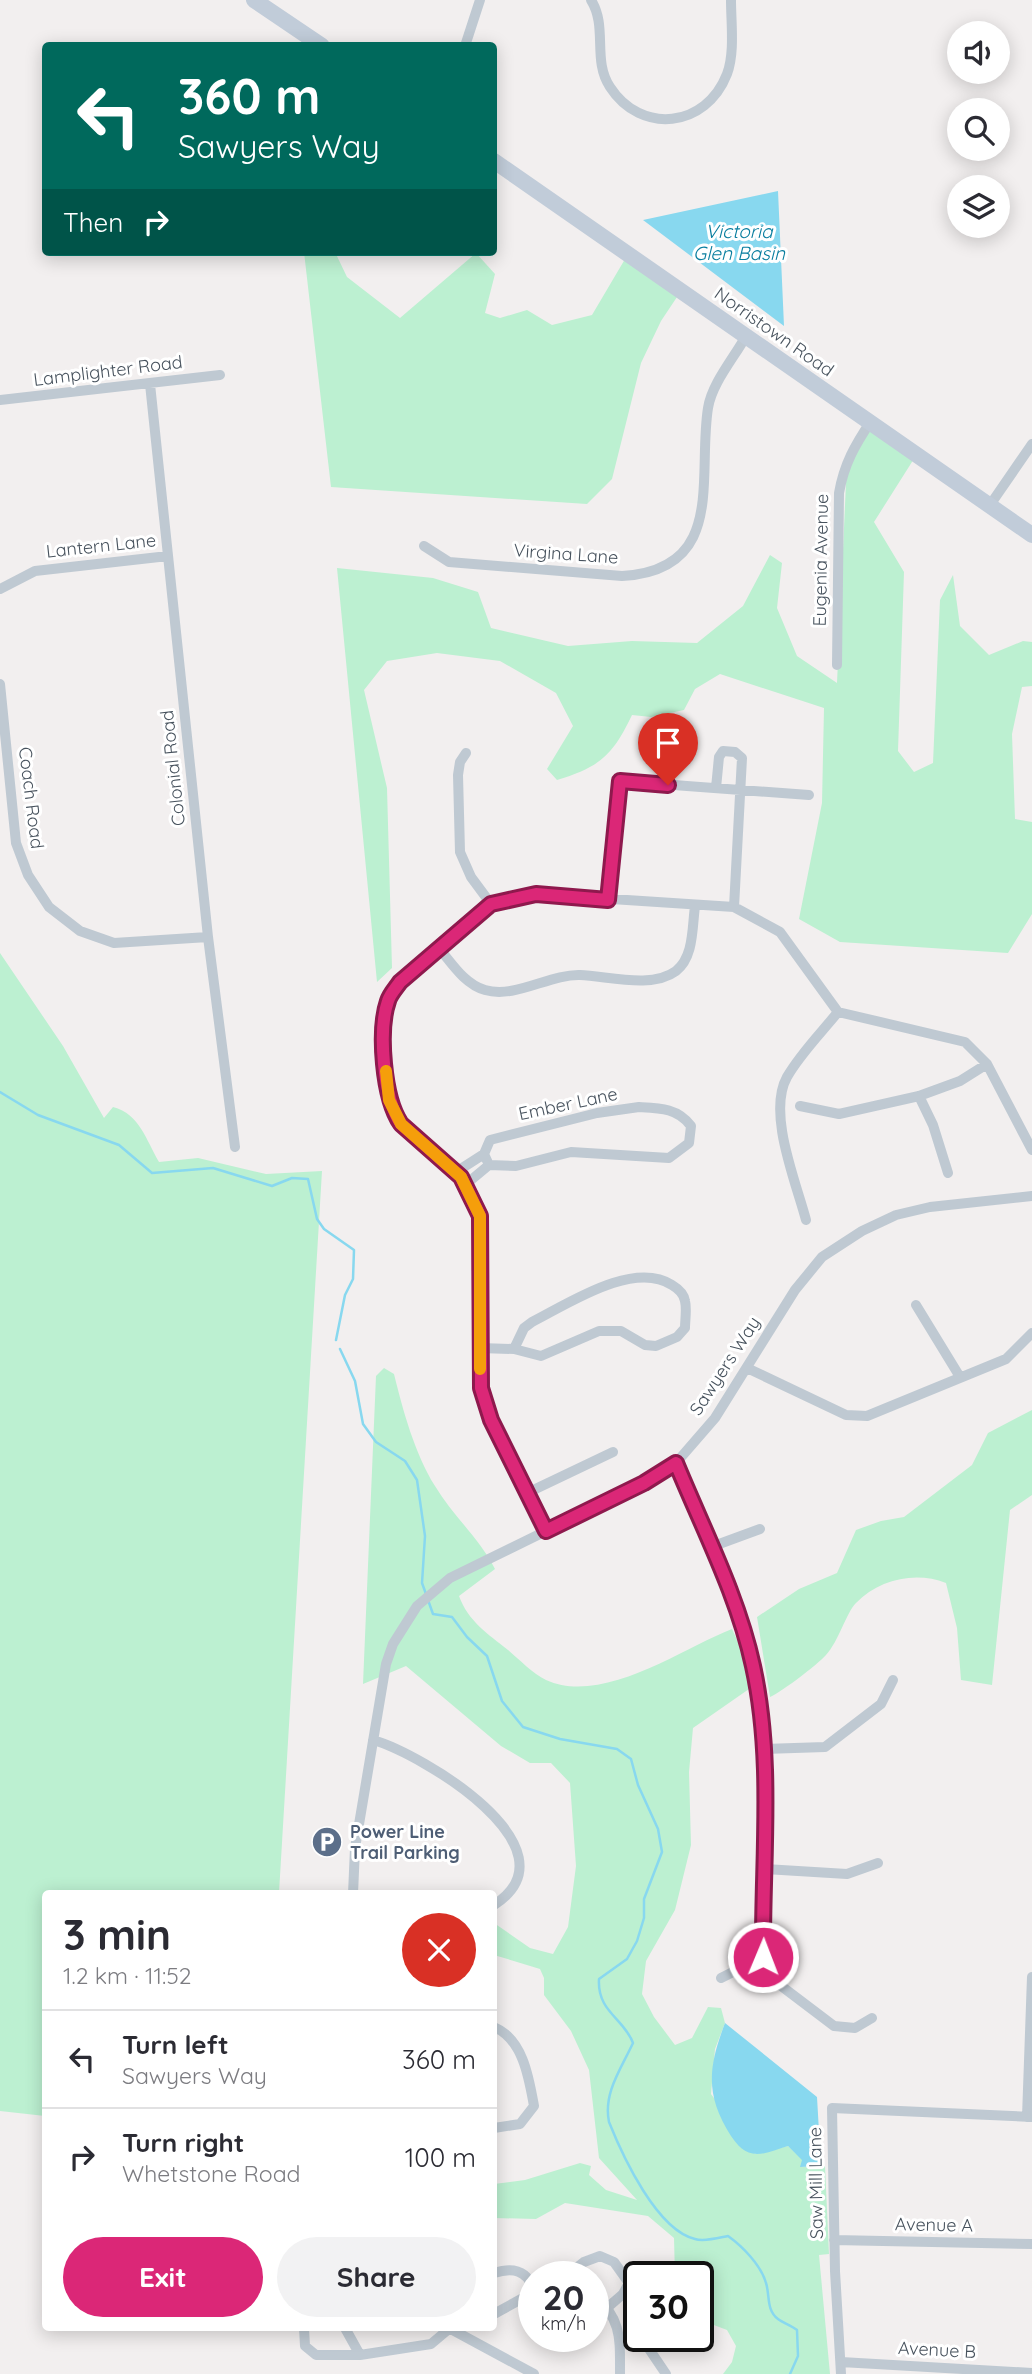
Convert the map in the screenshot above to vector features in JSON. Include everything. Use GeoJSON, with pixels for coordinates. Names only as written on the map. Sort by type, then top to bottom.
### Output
{"type":"FeatureCollection","features":[{"type":"Feature","properties":{"kind":"main road"},"geometry":{"type":"LineString","coordinates":[[254,0],[316,42]]}},
{"type":"Feature","properties":{"kind":"main road","name":"Norristown Road"},"geometry":{"type":"LineString","coordinates":[[497,163],[1032,535]]}},
{"type":"Feature","properties":{"kind":"street"},"geometry":{"type":"LineString","coordinates":[[466,42],[480,0]]}},
{"type":"Feature","properties":{"kind":"street"},"geometry":{"type":"LineString","coordinates":[[591,0],[598,14],[602,70],[606,81],[630,111],[654,120],[681,117],[696,110],[713,98],[722,85],[729,67],[732,0]]}},
{"type":"Feature","properties":{"kind":"street","name":"Virgina Lane"},"geometry":{"type":"LineString","coordinates":[[424,546],[449,562],[622,576],[647,573],[664,565],[688,543],[703,517],[708,406],[746,336]]}},
{"type":"Feature","properties":{"kind":"street","name":"Lamplighter Road"},"geometry":{"type":"LineString","coordinates":[[0,400],[220,375]]}},
{"type":"Feature","properties":{"kind":"street","name":"Colonial Road"},"geometry":{"type":"LineString","coordinates":[[150,384],[208,937],[235,1147]]}},
{"type":"Feature","properties":{"kind":"street","name":"Eugenia Avenue"},"geometry":{"type":"LineString","coordinates":[[837,665],[839,493],[843,471],[850,454],[871,421]]}},
{"type":"Feature","properties":{"kind":"street"},"geometry":{"type":"LineString","coordinates":[[990,505],[1032,444]]}},
{"type":"Feature","properties":{"kind":"street","name":"Lantern Lane"},"geometry":{"type":"LineString","coordinates":[[0,589],[35,570],[169,556]]}},
{"type":"Feature","properties":{"kind":"street","name":"Coach Road"},"geometry":{"type":"LineString","coordinates":[[0,684],[16,843],[28,875],[49,907],[80,931],[114,943],[208,937]]}},
{"type":"Feature","properties":{"kind":"street"},"geometry":{"type":"LineString","coordinates":[[716,788],[719,757],[723,751],[735,752],[742,758],[734,907]]}},
{"type":"Feature","properties":{"kind":"street"},"geometry":{"type":"LineString","coordinates":[[466,753],[460,762],[458,775],[460,852],[471,877],[491,904]]}},
{"type":"Feature","properties":{"kind":"street"},"geometry":{"type":"LineString","coordinates":[[608,900],[620,781],[809,795]]}},
{"type":"Feature","properties":{"kind":"street"},"geometry":{"type":"LineString","coordinates":[[546,1531],[491,1420],[481,1388],[483,1289],[479,1252],[480,1216],[456,1172],[401,1124],[394,1113],[384,1045],[384,1017],[388,998],[400,982],[491,904],[536,894],[734,907],[766,922],[780,932],[838,1012],[965,1042],[987,1064],[1032,1150]]}},
{"type":"Feature","properties":{"kind":"street"},"geometry":{"type":"LineString","coordinates":[[438,947],[470,983],[485,990],[512,989],[580,975],[659,979],[675,972],[688,957],[695,906]]}},
{"type":"Feature","properties":{"kind":"street"},"geometry":{"type":"LineString","coordinates":[[806,1220],[780,1122],[780,1097],[795,1065],[838,1012]]}},
{"type":"Feature","properties":{"kind":"street"},"geometry":{"type":"LineString","coordinates":[[800,1106],[839,1114],[919,1096],[960,1081],[987,1064]]}},
{"type":"Feature","properties":{"kind":"street"},"geometry":{"type":"LineString","coordinates":[[919,1096],[933,1125],[948,1173]]}},
{"type":"Feature","properties":{"kind":"street","name":"Ember Lane"},"geometry":{"type":"LineString","coordinates":[[456,1172],[484,1154],[490,1140],[618,1110],[665,1109],[683,1115],[691,1126],[688,1143],[669,1158],[571,1152],[516,1166],[489,1165]]}},
{"type":"Feature","properties":{"kind":"street"},"geometry":{"type":"LineString","coordinates":[[465,1185],[489,1165],[484,1154]]}},
{"type":"Feature","properties":{"kind":"street","name":"Sawyers Way"},"geometry":{"type":"LineString","coordinates":[[353,1890],[355,1848],[389,1654],[417,1606],[450,1578],[644,1483],[676,1463],[715,1419],[794,1290],[822,1257],[862,1231],[896,1215],[930,1207],[1032,1196]]}},
{"type":"Feature","properties":{"kind":"street"},"geometry":{"type":"LineString","coordinates":[[480,1348],[513,1349],[541,1356],[598,1331],[621,1331],[645,1345],[667,1344],[685,1328],[685,1300],[678,1288],[664,1280],[646,1276],[624,1279],[532,1322],[524,1328],[513,1349]]}},
{"type":"Feature","properties":{"kind":"street"},"geometry":{"type":"LineString","coordinates":[[915,1305],[960,1377]]}},
{"type":"Feature","properties":{"kind":"street"},"geometry":{"type":"LineString","coordinates":[[747,1368],[846,1415],[867,1416],[888,1410],[1006,1359],[1032,1333]]}},
{"type":"Feature","properties":{"kind":"street"},"geometry":{"type":"LineString","coordinates":[[527,1493],[613,1452]]}},
{"type":"Feature","properties":{"kind":"street"},"geometry":{"type":"LineString","coordinates":[[676,1463],[711,1547],[754,1667],[764,1749],[763,1957],[772,1979],[834,2026],[855,2028],[872,2018]]}},
{"type":"Feature","properties":{"kind":"street"},"geometry":{"type":"LineString","coordinates":[[711,1547],[760,1529]]}},
{"type":"Feature","properties":{"kind":"street"},"geometry":{"type":"LineString","coordinates":[[764,1749],[825,1747],[881,1704],[893,1680]]}},
{"type":"Feature","properties":{"kind":"street"},"geometry":{"type":"LineString","coordinates":[[373,1740],[398,1747],[417,1757],[499,1818],[518,1846],[519,1862],[516,1881],[497,1902]]}},
{"type":"Feature","properties":{"kind":"street"},"geometry":{"type":"LineString","coordinates":[[765,1869],[847,1874],[878,1863]]}},
{"type":"Feature","properties":{"kind":"street"},"geometry":{"type":"LineString","coordinates":[[721,1978],[763,1957]]}},
{"type":"Feature","properties":{"kind":"street"},"geometry":{"type":"LineString","coordinates":[[1030,2117],[1032,1977]]}},
{"type":"Feature","properties":{"kind":"street"},"geometry":{"type":"LineString","coordinates":[[497,2029],[511,2038],[518,2048],[534,2106],[520,2124],[497,2128]]}},
{"type":"Feature","properties":{"kind":"street","name":"Saw Mill Lane"},"geometry":{"type":"LineString","coordinates":[[841,2374],[834,2240],[832,2108],[1030,2117]]}},
{"type":"Feature","properties":{"kind":"street","name":"Avenue A"},"geometry":{"type":"LineString","coordinates":[[834,2240],[1032,2244]]}},
{"type":"Feature","properties":{"kind":"street"},"geometry":{"type":"LineString","coordinates":[[587,2261],[600,2256],[614,2262],[629,2283],[623,2294],[609,2306]]}},
{"type":"Feature","properties":{"kind":"street"},"geometry":{"type":"LineString","coordinates":[[497,2272],[518,2270]]}},
{"type":"Feature","properties":{"kind":"street"},"geometry":{"type":"LineString","coordinates":[[497,2312],[518,2300]]}},
{"type":"Feature","properties":{"kind":"street"},"geometry":{"type":"LineString","coordinates":[[609,2309],[622,2340],[620,2374]]}},
{"type":"Feature","properties":{"kind":"street"},"geometry":{"type":"LineString","coordinates":[[304,2331],[305,2346],[316,2355],[360,2355],[431,2344],[446,2331]]}},
{"type":"Feature","properties":{"kind":"street"},"geometry":{"type":"LineString","coordinates":[[347,2331],[360,2355]]}},
{"type":"Feature","properties":{"kind":"street"},"geometry":{"type":"LineString","coordinates":[[466,2331],[534,2374]]}},
{"type":"Feature","properties":{"kind":"street"},"geometry":{"type":"LineString","coordinates":[[622,2340],[641,2337],[666,2374]]}},
{"type":"Feature","properties":{"kind":"street","name":"Avenue B"},"geometry":{"type":"LineString","coordinates":[[841,2362],[1032,2372]]}},
{"type":"Feature","properties":{"kind":"green space"},"geometry":{"type":"Polygon","coordinates":[[[628,254],[681,291],[661,321],[641,363],[612,479],[587,504],[331,487],[304,256],[337,256],[347,277],[400,318],[472,256],[479,256],[495,274],[485,313],[500,318],[527,310],[552,325],[592,315],[628,254]]]}},
{"type":"Feature","properties":{"kind":"green space"},"geometry":{"type":"Polygon","coordinates":[[[875,424],[917,454],[874,522],[904,572],[898,751],[914,772],[933,763],[940,600],[953,575],[960,626],[989,655],[1023,641],[1032,642],[1032,686],[1022,687],[1012,734],[1015,819],[1032,822],[1032,914],[1008,953],[840,942],[799,919],[822,803],[824,708],[720,674],[695,689],[684,710],[651,717],[632,715],[604,758],[584,770],[557,780],[547,769],[573,726],[556,693],[500,661],[437,653],[387,661],[364,690],[387,788],[392,968],[377,982],[337,568],[433,578],[478,592],[491,628],[568,646],[632,641],[697,643],[743,606],[770,555],[782,563],[777,608],[797,656],[837,683],[847,461],[875,424]]]}},
{"type":"Feature","properties":{"kind":"green space"},"geometry":{"type":"Polygon","coordinates":[[[0,953],[63,1046],[104,1118],[113,1107],[130,1115],[159,1162],[198,1158],[266,1174],[322,1171],[279,1890],[42,1890],[42,2116],[0,2111],[0,953]]]}},
{"type":"Feature","properties":{"kind":"green space"},"geometry":{"type":"Polygon","coordinates":[[[384,1368],[394,1374],[410,1432],[428,1474],[495,1569],[459,1596],[463,1605],[479,1626],[531,1670],[546,1680],[568,1686],[592,1686],[642,1671],[732,1629],[744,1655],[749,1689],[693,1728],[689,1772],[691,1845],[675,1910],[646,1961],[642,1994],[654,2017],[675,2045],[692,2038],[708,2007],[721,2008],[725,2023],[715,2049],[711,2094],[755,2154],[788,2146],[803,2160],[801,2167],[825,2166],[829,2254],[819,2255],[830,2374],[723,2374],[732,2362],[736,2346],[727,2330],[714,2325],[714,2261],[675,2261],[674,2238],[648,2216],[565,2203],[536,2219],[497,2218],[497,2184],[525,2180],[580,2163],[591,2166],[589,2175],[606,2190],[637,2200],[599,2158],[589,2070],[571,2031],[544,1995],[544,1978],[540,1969],[497,1956],[497,1925],[530,1948],[553,1954],[568,1927],[576,1866],[570,1783],[551,1763],[530,1763],[501,1746],[406,1666],[363,1684],[376,1376],[384,1368]]]}},
{"type":"Feature","properties":{"kind":"green space"},"geometry":{"type":"Polygon","coordinates":[[[1032,1410],[1032,1495],[1010,1510],[992,1685],[961,1680],[957,1628],[946,1583],[934,1579],[910,1578],[887,1583],[865,1595],[852,1608],[826,1655],[800,1678],[770,1697],[757,1617],[799,1589],[837,1573],[856,1530],[881,1521],[904,1517],[972,1465],[988,1433],[1032,1410]]]}},
{"type":"Feature","properties":{"kind":"water","name":"Victoria Glen Basin"},"geometry":{"type":"Polygon","coordinates":[[[778,191],[784,326],[643,220],[778,191]]]}},
{"type":"Feature","properties":{"kind":"water"},"geometry":{"type":"Polygon","coordinates":[[[725,2023],[817,2097],[821,2166],[800,2167],[802,2160],[788,2146],[757,2154],[745,2151],[731,2136],[717,2107],[712,2081],[715,2054],[725,2023]]]}},
{"type":"Feature","properties":{"kind":"waterway"},"geometry":{"type":"LineString","coordinates":[[0,1092],[38,1115],[119,1145],[152,1173],[213,1168],[272,1186],[292,1178],[308,1179],[317,1219],[324,1229],[354,1250],[353,1279],[345,1295],[336,1340]]}},
{"type":"Feature","properties":{"kind":"waterway"},"geometry":{"type":"LineString","coordinates":[[340,1349],[355,1381],[363,1424],[376,1442],[405,1461],[417,1480],[425,1536],[422,1583],[426,1594]]}},
{"type":"Feature","properties":{"kind":"waterway"},"geometry":{"type":"LineString","coordinates":[[428,1600],[433,1614],[452,1617],[467,1637],[487,1656],[502,1701],[523,1727],[560,1739],[617,1749],[631,1759],[638,1785],[658,1829],[662,1852],[644,1899],[644,1918],[637,1941],[627,1959],[599,1979],[602,1999],[633,2043],[611,2091],[609,2122],[632,2172],[668,2222],[681,2233],[699,2240],[728,2236],[755,2263],[764,2276],[774,2315],[797,2330],[798,2356],[790,2374]]}},
{"type":"Feature","properties":{"kind":"slow traffic"},"geometry":{"type":"LineString","coordinates":[[386,1071],[389,1100],[401,1124],[461,1177],[480,1216],[479,1252],[483,1289],[480,1369]]}},
{"type":"Feature","properties":{"kind":"place","name":"Power Line Trail Parking"},"geometry":{"type":"Point","coordinates":[327,1842]}},
{"type":"Feature","properties":{"kind":"route"},"geometry":{"type":"LineString","coordinates":[[668,785],[620,781],[608,900],[536,894],[491,904],[400,982],[388,998],[384,1017],[384,1045],[389,1100],[394,1113],[401,1124],[461,1177],[480,1216],[479,1252],[483,1289],[481,1388],[491,1420],[546,1531],[644,1483],[676,1463],[722,1573],[746,1639],[754,1667],[759,1702],[765,1767],[763,1957]]}}]}
